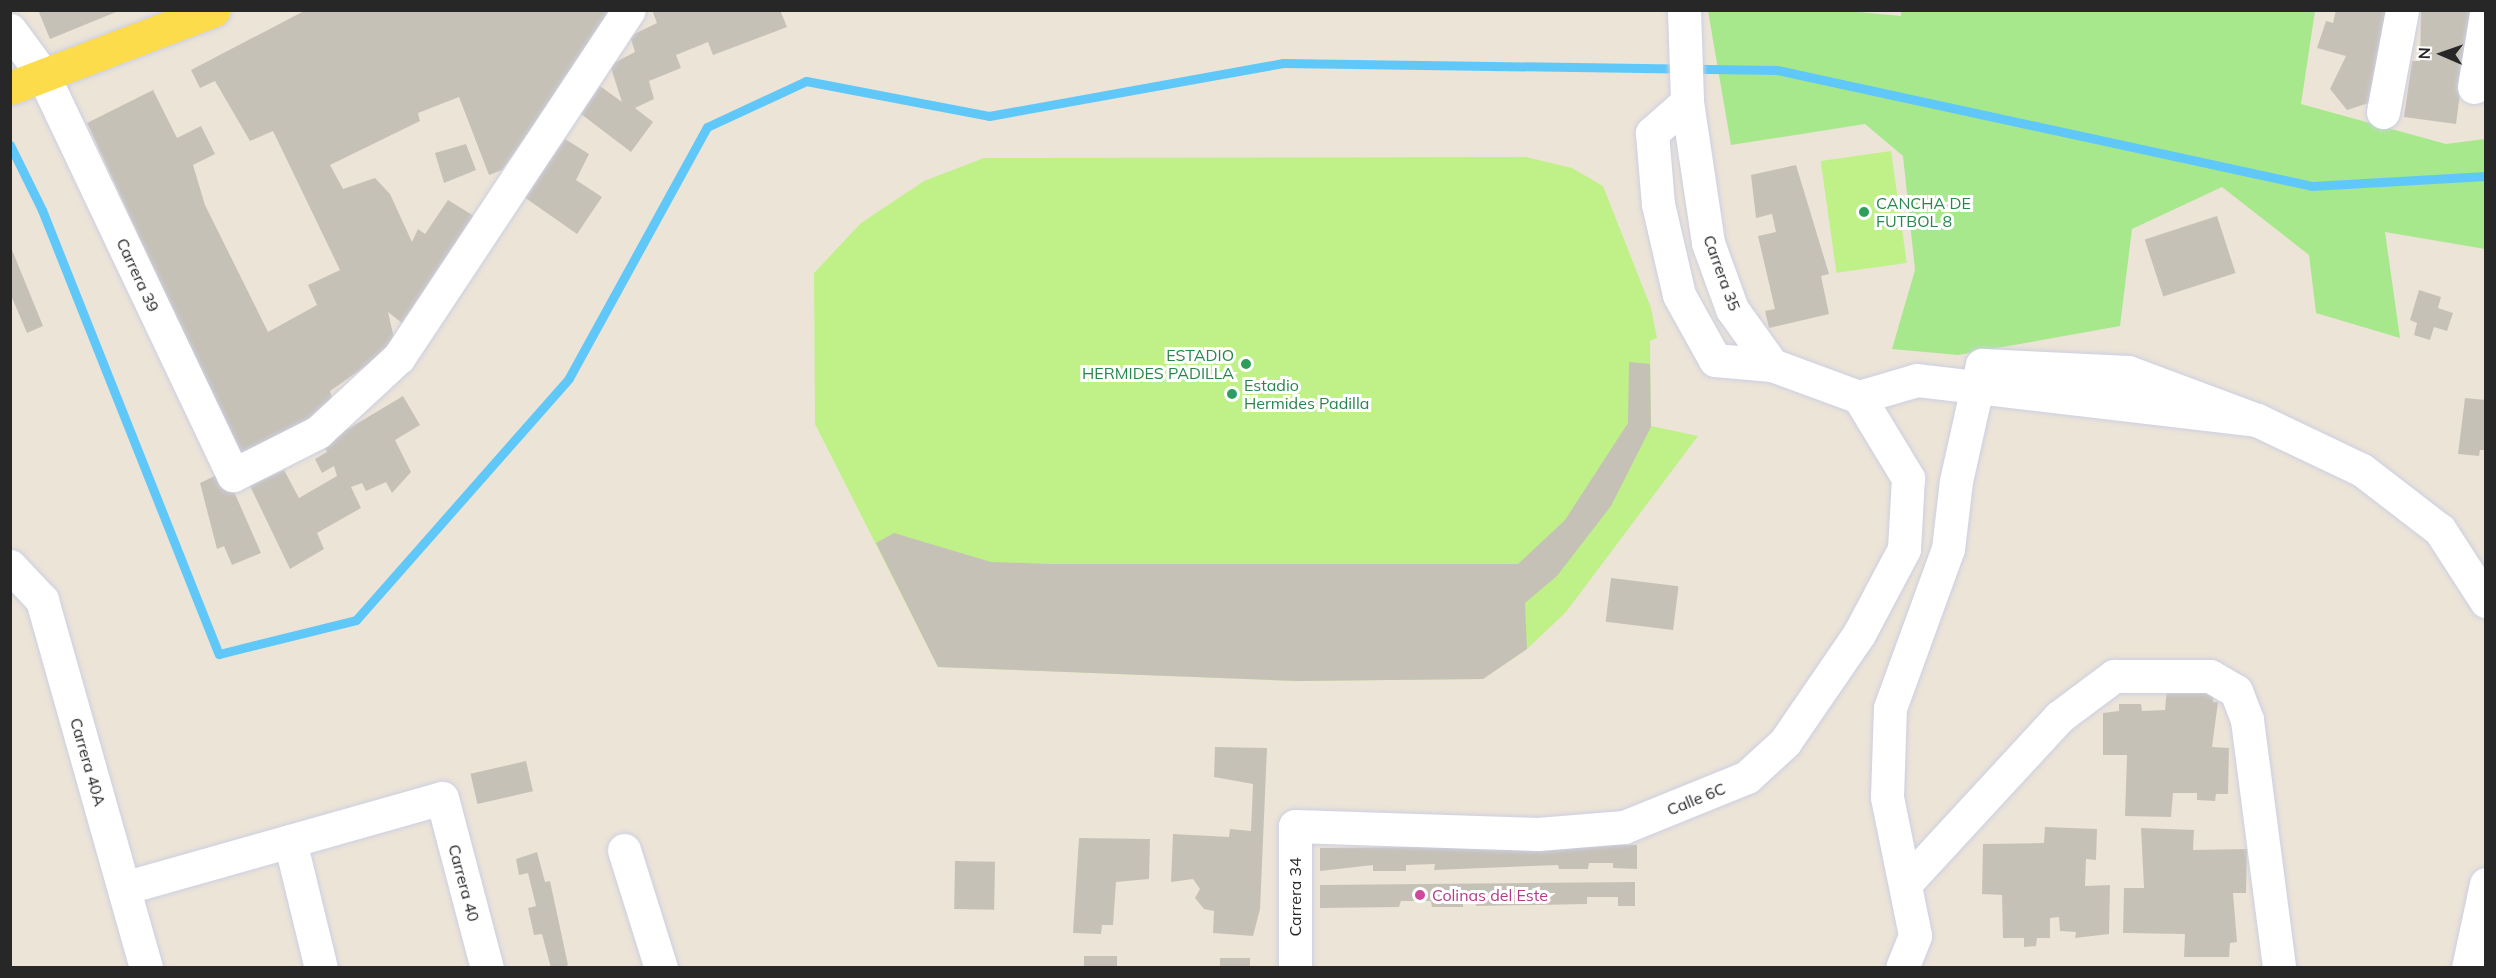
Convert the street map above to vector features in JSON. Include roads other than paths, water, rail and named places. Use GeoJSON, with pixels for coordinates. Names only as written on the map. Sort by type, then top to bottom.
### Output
{"type":"FeatureCollection","features":[{"type":"Feature","properties":{"kind":"main road"},"geometry":{"type":"LineString","coordinates":[[24,82],[214,10]]}},
{"type":"Feature","properties":{"kind":"street","name":"Carrera 39"},"geometry":{"type":"LineString","coordinates":[[24,82],[233,475],[318,432],[399,357],[629,10]]}},
{"type":"Feature","properties":{"kind":"street"},"geometry":{"type":"LineString","coordinates":[[2383,112],[2402,10]]}},
{"type":"Feature","properties":{"kind":"street"},"geometry":{"type":"LineString","coordinates":[[2474,87],[2486,14]]}},
{"type":"Feature","properties":{"kind":"street","name":"Carrera 35"},"geometry":{"type":"LineString","coordinates":[[1684,25],[1687,90],[1708,243],[1732,309],[1772,365]]}},
{"type":"Feature","properties":{"kind":"street"},"geometry":{"type":"LineString","coordinates":[[10,30],[24,82]]}},
{"type":"Feature","properties":{"kind":"street"},"geometry":{"type":"LineString","coordinates":[[1687,90],[1652,133],[1658,204],[1679,295],[1714,360],[1772,365],[1859,397],[1917,380],[1974,387]]}},
{"type":"Feature","properties":{"kind":"street"},"geometry":{"type":"LineString","coordinates":[[1902,968],[1915,935],[1906,883],[1892,831],[1887,797],[1890,708],[1948,549],[1956,481],[1974,387],[1982,365],[2128,372],[2257,420],[2362,470],[2440,530],[2486,601]]}},
{"type":"Feature","properties":{"kind":"street"},"geometry":{"type":"LineString","coordinates":[[1859,397],[1908,478],[1956,481]]}},
{"type":"Feature","properties":{"kind":"street","name":"Calle 6C"},"geometry":{"type":"LineString","coordinates":[[1295,826],[1538,834],[1624,827],[1747,777],[1785,742],[1869,615],[1904,549],[1908,478]]}},
{"type":"Feature","properties":{"kind":"street","name":"Carrera 40A"},"geometry":{"type":"LineString","coordinates":[[11,566],[42,600],[146,968]]}},
{"type":"Feature","properties":{"kind":"street"},"geometry":{"type":"LineString","coordinates":[[1906,883],[2059,717],[2114,676],[2210,676],[2236,692],[2247,720],[2279,968]]}},
{"type":"Feature","properties":{"kind":"street","name":"Carrera 40"},"geometry":{"type":"LineString","coordinates":[[290,841],[442,798],[487,968]]}},
{"type":"Feature","properties":{"kind":"street","name":"Carrera 34"},"geometry":{"type":"LineString","coordinates":[[1295,826],[1295,968]]}},
{"type":"Feature","properties":{"kind":"street"},"geometry":{"type":"LineString","coordinates":[[1892,831],[1954,829]]}},
{"type":"Feature","properties":{"kind":"street"},"geometry":{"type":"LineString","coordinates":[[124,888],[290,841],[321,968]]}},
{"type":"Feature","properties":{"kind":"street"},"geometry":{"type":"LineString","coordinates":[[624,849],[662,968]]}},
{"type":"Feature","properties":{"kind":"street"},"geometry":{"type":"LineString","coordinates":[[2468,968],[2486,884]]}},
{"type":"Feature","properties":{"kind":"waterway"},"geometry":{"type":"LineString","coordinates":[[10,145],[42,210],[219,654],[356,620],[569,378],[707,127],[806,81],[989,116],[1283,63],[1777,70],[2312,186],[2486,176]]}},
{"type":"Feature","properties":{"kind":"place","name":"CANCHA DE FUTBOL 8"},"geometry":{"type":"Point","coordinates":[1864,212]}},
{"type":"Feature","properties":{"kind":"place","name":"ESTADIO HERMIDES PADILLA"},"geometry":{"type":"Point","coordinates":[1246,364]}},
{"type":"Feature","properties":{"kind":"place","name":"Estadio Hermides Padilla"},"geometry":{"type":"Point","coordinates":[1232,394]}},
{"type":"Feature","properties":{"kind":"place","name":"Colinas del Este"},"geometry":{"type":"Point","coordinates":[1420,895]}}]}
